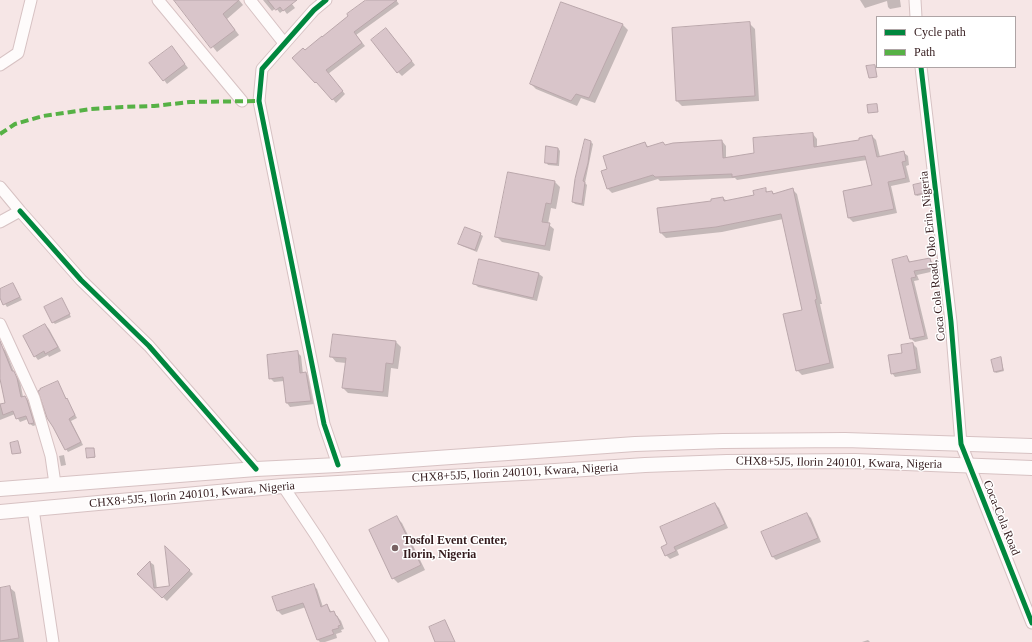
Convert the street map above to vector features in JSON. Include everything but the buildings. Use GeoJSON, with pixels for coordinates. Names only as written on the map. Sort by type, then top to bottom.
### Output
{"type":"FeatureCollection","features":[{"type":"Feature","properties":{"kind":"main road","name":"CHX8+5J5, Ilorin 240101, Kwara, Nigeria"},"geometry":{"type":"LineString","coordinates":[[0,489],[256,469],[338,465],[635,444],[723,441],[845,440],[1032,446]]}},
{"type":"Feature","properties":{"kind":"main road","name":"CHX8+5J5, Ilorin 240101, Kwara, Nigeria"},"geometry":{"type":"LineString","coordinates":[[0,512],[283,486],[645,465],[720,462],[855,461],[1032,468]]}},
{"type":"Feature","properties":{"kind":"street"},"geometry":{"type":"LineString","coordinates":[[0,65],[18,53],[32,0]]}},
{"type":"Feature","properties":{"kind":"street"},"geometry":{"type":"LineString","coordinates":[[158,0],[242,101]]}},
{"type":"Feature","properties":{"kind":"street"},"geometry":{"type":"LineString","coordinates":[[250,0],[284,43]]}},
{"type":"Feature","properties":{"kind":"street"},"geometry":{"type":"LineString","coordinates":[[326,0],[314,10],[262,69],[259,101],[324,424],[338,465]]}},
{"type":"Feature","properties":{"kind":"street"},"geometry":{"type":"LineString","coordinates":[[915,0],[916,16]]}},
{"type":"Feature","properties":{"kind":"street","name":"Coca Cola Road, Oko Erin, Nigeria"},"geometry":{"type":"LineString","coordinates":[[921,68],[951,322],[961,444],[970,466]]}},
{"type":"Feature","properties":{"kind":"street"},"geometry":{"type":"LineString","coordinates":[[0,187],[81,280],[149,346],[256,469]]}},
{"type":"Feature","properties":{"kind":"street"},"geometry":{"type":"LineString","coordinates":[[0,222],[20,211]]}},
{"type":"Feature","properties":{"kind":"street"},"geometry":{"type":"LineString","coordinates":[[0,324],[34,398],[51,456],[55,484]]}},
{"type":"Feature","properties":{"kind":"street","name":"Coca-Cola Road"},"geometry":{"type":"LineString","coordinates":[[970,466],[1030,612],[1032,623]]}},
{"type":"Feature","properties":{"kind":"street"},"geometry":{"type":"LineString","coordinates":[[283,486],[383,642]]}},
{"type":"Feature","properties":{"kind":"street"},"geometry":{"type":"LineString","coordinates":[[33,509],[53,642]]}},
{"type":"Feature","properties":{"kind":"marked path"},"geometry":{"type":"LineString","coordinates":[[0,134],[15,124],[43,116],[91,109],[154,106],[190,102],[259,101]]}},
{"type":"Feature","properties":{"kind":"cycle path"},"geometry":{"type":"LineString","coordinates":[[326,0],[314,10],[262,69],[259,101],[324,424],[338,465]]}},
{"type":"Feature","properties":{"kind":"cycle path"},"geometry":{"type":"LineString","coordinates":[[921,68],[951,322],[961,444],[1032,623]]}},
{"type":"Feature","properties":{"kind":"cycle path"},"geometry":{"type":"LineString","coordinates":[[20,211],[81,280],[149,346],[256,469]]}},
{"type":"Feature","properties":{"kind":"place","name":"Tosfol Event Center, Ilorin, Nigeria"},"geometry":{"type":"Point","coordinates":[395,548]}}]}
